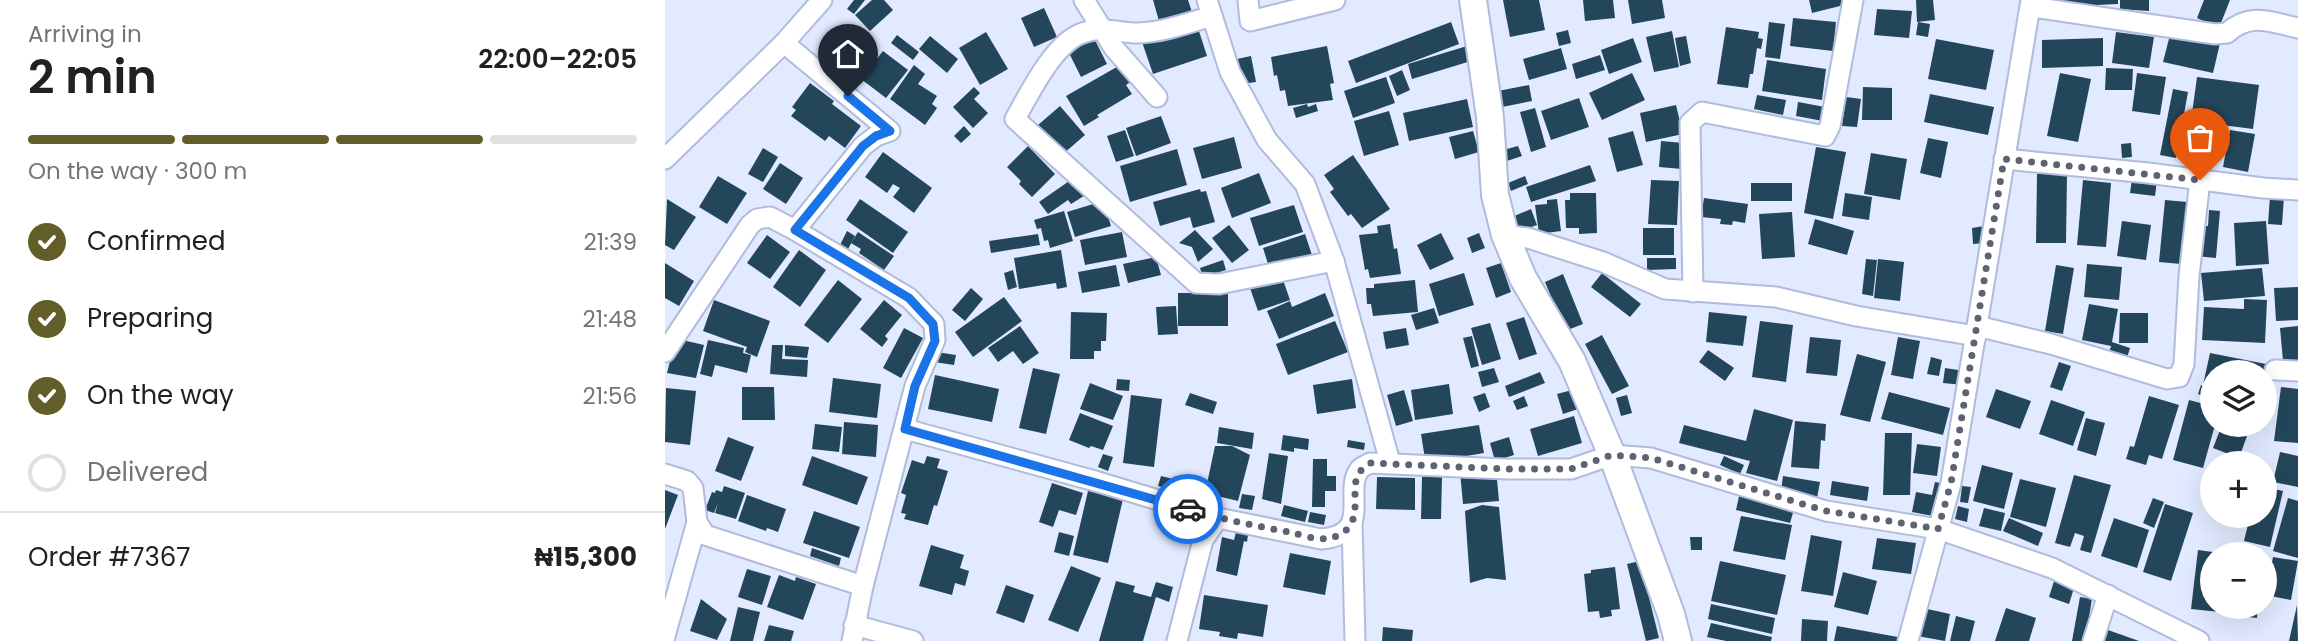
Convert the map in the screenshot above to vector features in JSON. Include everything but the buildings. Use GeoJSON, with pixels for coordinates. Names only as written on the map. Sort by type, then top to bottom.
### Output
{"type":"FeatureCollection","features":[{"type":"Feature","properties":{"kind":"street"},"geometry":{"type":"LineString","coordinates":[[665,159],[785,43],[821,0]]}},
{"type":"Feature","properties":{"kind":"street"},"geometry":{"type":"LineString","coordinates":[[1084,0],[1114,48],[1157,97]]}},
{"type":"Feature","properties":{"kind":"street"},"geometry":{"type":"LineString","coordinates":[[1248,0],[1250,22],[1335,0]]}},
{"type":"Feature","properties":{"kind":"street"},"geometry":{"type":"LineString","coordinates":[[1473,0],[1490,117],[1495,195],[1504,235],[1523,278],[1572,361],[1612,455],[1671,614],[1678,641]]}},
{"type":"Feature","properties":{"kind":"street"},"geometry":{"type":"LineString","coordinates":[[1693,292],[1690,123],[1702,112],[1825,136],[1830,126],[1853,0]]}},
{"type":"Feature","properties":{"kind":"street"},"geometry":{"type":"LineString","coordinates":[[1908,641],[1951,483],[2032,4],[2215,34],[2227,33],[2236,25],[2254,18],[2298,28]]}},
{"type":"Feature","properties":{"kind":"street"},"geometry":{"type":"LineString","coordinates":[[1334,261],[1219,284],[1196,283],[1015,118],[1047,62],[1077,34],[1100,28],[1137,33],[1170,29],[1210,8],[1230,72],[1268,140],[1305,184],[1334,261],[1390,462]]}},
{"type":"Feature","properties":{"kind":"street"},"geometry":{"type":"LineString","coordinates":[[785,43],[890,131],[876,136],[863,146],[795,230]]}},
{"type":"Feature","properties":{"kind":"street"},"geometry":{"type":"LineString","coordinates":[[2004,159],[2298,190]]}},
{"type":"Feature","properties":{"kind":"street"},"geometry":{"type":"LineString","coordinates":[[1504,235],[1528,238],[1603,262],[1665,289],[1776,297],[1856,316],[1977,331],[2051,344],[2167,379],[2179,377],[2184,364],[2189,276],[2200,180]]}},
{"type":"Feature","properties":{"kind":"street"},"geometry":{"type":"LineString","coordinates":[[665,352],[750,225],[757,219],[769,217],[909,298],[933,324],[935,341],[915,386],[853,633],[913,641]]}},
{"type":"Feature","properties":{"kind":"street"},"geometry":{"type":"LineString","coordinates":[[2277,370],[2298,371]]}},
{"type":"Feature","properties":{"kind":"street"},"geometry":{"type":"LineString","coordinates":[[905,429],[1218,518],[1321,539],[1333,538],[1345,532],[1352,522]]}},
{"type":"Feature","properties":{"kind":"street"},"geometry":{"type":"LineString","coordinates":[[1355,641],[1352,522],[1356,478],[1360,469],[1370,463],[1390,462],[1506,469],[1571,469],[1612,455],[1651,458],[1826,511],[1938,529],[2052,568],[2199,641]]}},
{"type":"Feature","properties":{"kind":"street"},"geometry":{"type":"LineString","coordinates":[[665,474],[687,481],[693,488],[697,522],[665,636]]}},
{"type":"Feature","properties":{"kind":"street"},"geometry":{"type":"LineString","coordinates":[[1177,641],[1203,540],[1218,518]]}},
{"type":"Feature","properties":{"kind":"street"},"geometry":{"type":"LineString","coordinates":[[697,522],[705,535],[863,586]]}},
{"type":"Feature","properties":{"kind":"street"},"geometry":{"type":"LineString","coordinates":[[2093,641],[2108,595]]}},
{"type":"Feature","properties":{"kind":"way so far"},"geometry":{"type":"LineString","coordinates":[[1188,509],[1218,518],[1321,539],[1333,538],[1345,532],[1352,522],[1356,478],[1360,469],[1370,463],[1571,469],[1612,455],[1651,458],[1826,511],[1938,529],[1951,483],[2004,159],[2200,180]]}},
{"type":"Feature","properties":{"kind":"route"},"geometry":{"type":"LineString","coordinates":[[848,96],[890,131],[876,136],[863,146],[795,230],[909,298],[933,324],[935,341],[915,386],[905,429],[1188,509]]}}]}
